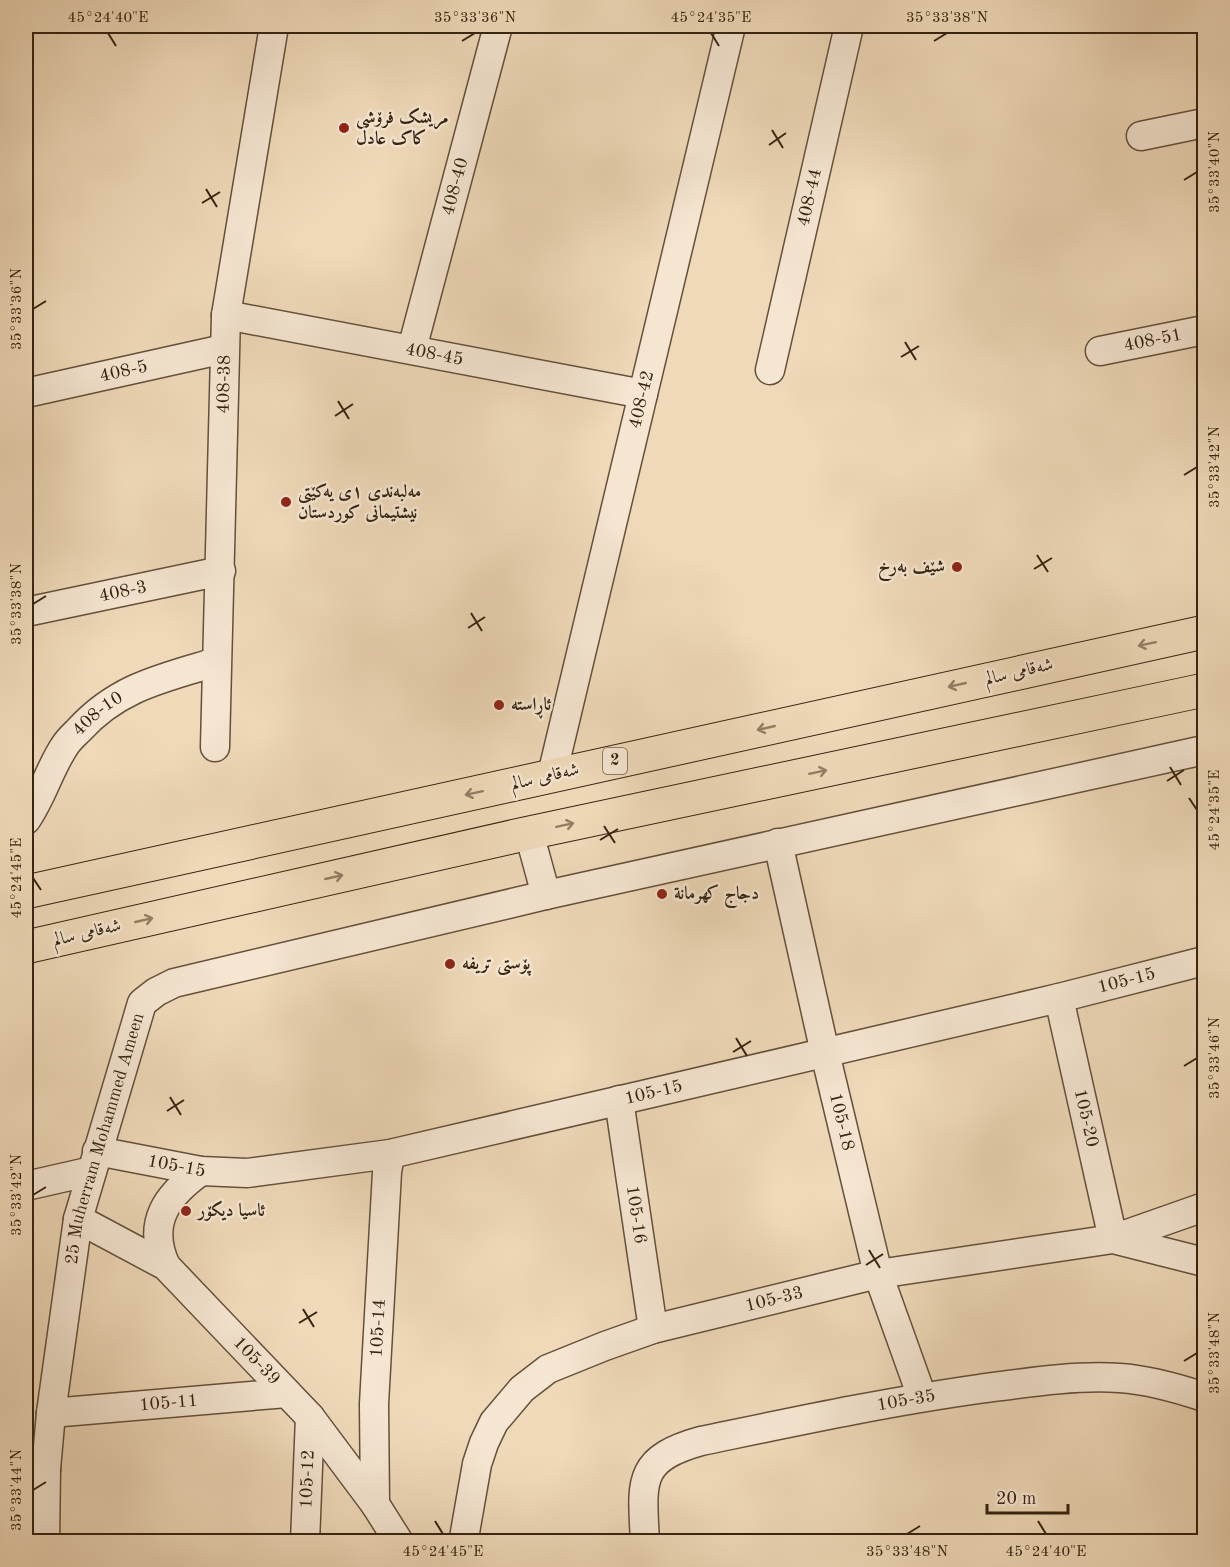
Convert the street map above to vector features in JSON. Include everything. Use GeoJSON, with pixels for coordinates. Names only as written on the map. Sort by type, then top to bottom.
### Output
{"type":"FeatureCollection","features":[{"type":"Feature","properties":{"kind":"main road","name":"شەقامی سالم"},"geometry":{"type":"LineString","coordinates":[[26,892],[1204,632]]}},
{"type":"Feature","properties":{"kind":"main road","name":"شەقامی سالم"},"geometry":{"type":"LineString","coordinates":[[26,947],[529,832],[1204,690]]}},
{"type":"Feature","properties":{"kind":"street","name":"408-38"},"geometry":{"type":"LineString","coordinates":[[215,747],[226,315],[274,26]]}},
{"type":"Feature","properties":{"kind":"street","name":"408-40"},"geometry":{"type":"LineString","coordinates":[[412,349],[498,26]]}},
{"type":"Feature","properties":{"kind":"street","name":"408-42"},"geometry":{"type":"LineString","coordinates":[[552,776],[731,26]]}},
{"type":"Feature","properties":{"kind":"street","name":"408-44"},"geometry":{"type":"LineString","coordinates":[[770,370],[849,26]]}},
{"type":"Feature","properties":{"kind":"street"},"geometry":{"type":"LineString","coordinates":[[1141,136],[1204,123]]}},
{"type":"Feature","properties":{"kind":"street","name":"408-45"},"geometry":{"type":"LineString","coordinates":[[226,315],[643,394]]}},
{"type":"Feature","properties":{"kind":"street","name":"408-51"},"geometry":{"type":"LineString","coordinates":[[1100,351],[1204,330]]}},
{"type":"Feature","properties":{"kind":"street","name":"408-5"},"geometry":{"type":"LineString","coordinates":[[26,393],[224,349]]}},
{"type":"Feature","properties":{"kind":"street","name":"408-3"},"geometry":{"type":"LineString","coordinates":[[26,612],[220,571]]}},
{"type":"Feature","properties":{"kind":"street","name":"408-10"},"geometry":{"type":"LineString","coordinates":[[26,820],[64,746],[91,717],[119,695],[158,679],[216,662]]}},
{"type":"Feature","properties":{"kind":"street","name":"25 Muherram Mohammed Ameen"},"geometry":{"type":"LineString","coordinates":[[26,1502],[46,1469],[51,1413],[78,1219],[142,1003],[156,992],[174,982],[546,896],[1204,750]]}},
{"type":"Feature","properties":{"kind":"street"},"geometry":{"type":"LineString","coordinates":[[529,832],[546,896]]}},
{"type":"Feature","properties":{"kind":"street","name":"105-18"},"geometry":{"type":"LineString","coordinates":[[778,843],[878,1274],[922,1397]]}},
{"type":"Feature","properties":{"kind":"street","name":"105-15"},"geometry":{"type":"LineString","coordinates":[[94,1161],[247,1173],[390,1154],[1059,998],[1204,961]]}},
{"type":"Feature","properties":{"kind":"street","name":"105-20"},"geometry":{"type":"LineString","coordinates":[[1059,998],[1113,1239]]}},
{"type":"Feature","properties":{"kind":"street","name":"105-16"},"geometry":{"type":"LineString","coordinates":[[620,1100],[653,1329]]}},
{"type":"Feature","properties":{"kind":"street","name":"105-14"},"geometry":{"type":"LineString","coordinates":[[375,1504],[374,1404],[387,1172],[390,1154]]}},
{"type":"Feature","properties":{"kind":"street"},"geometry":{"type":"LineString","coordinates":[[26,1186],[94,1161]]}},
{"type":"Feature","properties":{"kind":"street"},"geometry":{"type":"LineString","coordinates":[[166,1266],[162,1258],[160,1220],[170,1198],[182,1184],[201,1171]]}},
{"type":"Feature","properties":{"kind":"street"},"geometry":{"type":"LineString","coordinates":[[1113,1239],[1204,1207]]}},
{"type":"Feature","properties":{"kind":"street","name":"105-39"},"geometry":{"type":"LineString","coordinates":[[78,1219],[166,1266],[310,1417],[375,1504],[399,1542]]}},
{"type":"Feature","properties":{"kind":"street","name":"105-33"},"geometry":{"type":"LineString","coordinates":[[465,1542],[469,1500],[477,1464],[494,1422],[506,1406],[522,1389],[548,1369],[653,1329],[878,1274],[1113,1239],[1204,1262]]}},
{"type":"Feature","properties":{"kind":"street","name":"105-35"},"geometry":{"type":"LineString","coordinates":[[645,1542],[643,1502],[646,1480],[651,1469],[667,1452],[677,1447],[922,1397],[1024,1383],[1120,1378],[1150,1382],[1204,1397]]}},
{"type":"Feature","properties":{"kind":"street","name":"105-11"},"geometry":{"type":"LineString","coordinates":[[51,1413],[287,1393]]}},
{"type":"Feature","properties":{"kind":"street","name":"105-12"},"geometry":{"type":"LineString","coordinates":[[305,1542],[310,1417]]}},
{"type":"Feature","properties":{"kind":"street"},"geometry":{"type":"LineString","coordinates":[[45,1542],[46,1469]]}},
{"type":"Feature","properties":{"kind":"place","name":"مریشک فرۆشی کاک عادل"},"geometry":{"type":"Point","coordinates":[344,128]}},
{"type":"Feature","properties":{"kind":"place","name":"مەلبەندی ١ی یەکێتی نیشتیمانی کوردستان"},"geometry":{"type":"Point","coordinates":[286,502]}},
{"type":"Feature","properties":{"kind":"place","name":"شێف بەرخ"},"geometry":{"type":"Point","coordinates":[957,567]}},
{"type":"Feature","properties":{"kind":"place","name":"ئاڕاستە"},"geometry":{"type":"Point","coordinates":[499,705]}},
{"type":"Feature","properties":{"kind":"place","name":"دجاج كهرمانة"},"geometry":{"type":"Point","coordinates":[662,894]}},
{"type":"Feature","properties":{"kind":"place","name":"پۆستی تریفە"},"geometry":{"type":"Point","coordinates":[450,964]}},
{"type":"Feature","properties":{"kind":"place","name":"ئاسیا دیكۆر"},"geometry":{"type":"Point","coordinates":[186,1211]}}]}
